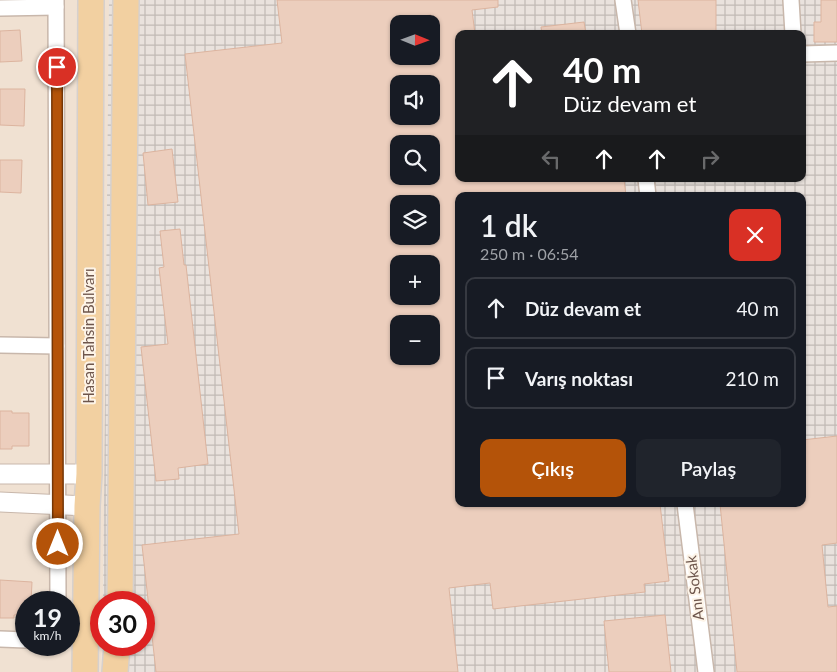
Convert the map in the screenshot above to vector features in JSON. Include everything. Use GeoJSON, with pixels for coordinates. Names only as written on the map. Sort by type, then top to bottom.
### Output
{"type":"FeatureCollection","features":[{"type":"Feature","properties":{"kind":"main road","name":"Hasan Tahsin Bulvarı"},"geometry":{"type":"LineString","coordinates":[[85,672],[89,474],[91,0]]}},
{"type":"Feature","properties":{"kind":"main road"},"geometry":{"type":"LineString","coordinates":[[120,591],[126,0]]}},
{"type":"Feature","properties":{"kind":"main road"},"geometry":{"type":"LineString","coordinates":[[89,474],[98,476],[106,487],[105,570],[107,591]]}},
{"type":"Feature","properties":{"kind":"main road"},"geometry":{"type":"LineString","coordinates":[[115,672],[116,656]]}},
{"type":"Feature","properties":{"kind":"street"},"geometry":{"type":"LineString","coordinates":[[624,0],[628,30]]}},
{"type":"Feature","properties":{"kind":"street"},"geometry":{"type":"LineString","coordinates":[[791,0],[792,30]]}},
{"type":"Feature","properties":{"kind":"street"},"geometry":{"type":"LineString","coordinates":[[0,8],[56,4],[58,591]]}},
{"type":"Feature","properties":{"kind":"street"},"geometry":{"type":"LineString","coordinates":[[806,54],[837,53]]}},
{"type":"Feature","properties":{"kind":"street"},"geometry":{"type":"LineString","coordinates":[[0,345],[57,346]]}},
{"type":"Feature","properties":{"kind":"street"},"geometry":{"type":"LineString","coordinates":[[0,474],[89,474]]}},
{"type":"Feature","properties":{"kind":"street"},"geometry":{"type":"LineString","coordinates":[[0,502],[87,506]]}},
{"type":"Feature","properties":{"kind":"street","name":"Anı Sokak"},"geometry":{"type":"LineString","coordinates":[[685,507],[706,672]]}},
{"type":"Feature","properties":{"kind":"street"},"geometry":{"type":"LineString","coordinates":[[0,639],[15,640]]}},
{"type":"Feature","properties":{"kind":"shaded area"},"geometry":{"type":"Polygon","coordinates":[[[0,0],[109,0],[108,274],[103,591],[90,591],[90,656],[102,656],[102,672],[0,672],[0,0]]]}},
{"type":"Feature","properties":{"kind":"shaded area"},"geometry":{"type":"Polygon","coordinates":[[[109,0],[837,0],[837,672],[102,672],[103,656],[155,656],[155,591],[103,591],[109,0]]]}},
{"type":"Feature","properties":{"kind":"building"},"geometry":{"type":"Polygon","coordinates":[[[277,0],[498,0],[498,7],[472,10],[474,30],[455,30],[455,182],[624,182],[626,192],[455,192],[455,507],[660,507],[669,581],[644,584],[645,592],[493,609],[490,583],[449,588],[458,672],[156,672],[154,656],[155,591],[147,591],[142,545],[239,534],[185,54],[282,43],[277,0]]]}},
{"type":"Feature","properties":{"kind":"building"},"geometry":{"type":"Polygon","coordinates":[[[638,0],[716,0],[716,30],[642,30],[638,0]]]}},
{"type":"Feature","properties":{"kind":"building"},"geometry":{"type":"Polygon","coordinates":[[[821,0],[837,0],[837,42],[814,42],[814,22],[821,22],[821,0]]]}},
{"type":"Feature","properties":{"kind":"building"},"geometry":{"type":"Polygon","coordinates":[[[584,22],[585,30],[541,30],[541,27],[584,22]]]}},
{"type":"Feature","properties":{"kind":"building"},"geometry":{"type":"Polygon","coordinates":[[[20,30],[22,61],[0,62],[0,31],[20,30]]]}},
{"type":"Feature","properties":{"kind":"building"},"geometry":{"type":"Polygon","coordinates":[[[0,89],[25,89],[24,126],[0,125],[0,89]]]}},
{"type":"Feature","properties":{"kind":"building"},"geometry":{"type":"Polygon","coordinates":[[[172,149],[178,202],[148,205],[143,153],[172,149]]]}},
{"type":"Feature","properties":{"kind":"building"},"geometry":{"type":"Polygon","coordinates":[[[0,160],[22,160],[21,193],[0,192],[0,160]]]}},
{"type":"Feature","properties":{"kind":"building"},"geometry":{"type":"Polygon","coordinates":[[[180,229],[184,265],[186,265],[208,464],[178,468],[179,479],[156,481],[141,347],[168,344],[159,268],[164,267],[160,231],[180,229]]]}},
{"type":"Feature","properties":{"kind":"building"},"geometry":{"type":"Polygon","coordinates":[[[0,411],[29,413],[29,446],[12,446],[12,449],[0,449],[0,411]]]}},
{"type":"Feature","properties":{"kind":"building"},"geometry":{"type":"Polygon","coordinates":[[[837,436],[837,543],[822,545],[828,607],[837,606],[837,672],[737,672],[720,507],[806,507],[806,440],[837,436]]]}},
{"type":"Feature","properties":{"kind":"building"},"geometry":{"type":"Polygon","coordinates":[[[0,580],[32,582],[32,591],[15,591],[14,618],[0,618],[0,580]]]}},
{"type":"Feature","properties":{"kind":"building"},"geometry":{"type":"Polygon","coordinates":[[[665,615],[671,672],[609,672],[604,621],[665,615]]]}},
{"type":"Feature","properties":{"kind":"route"},"geometry":{"type":"LineString","coordinates":[[57,67],[58,544]]}}]}
